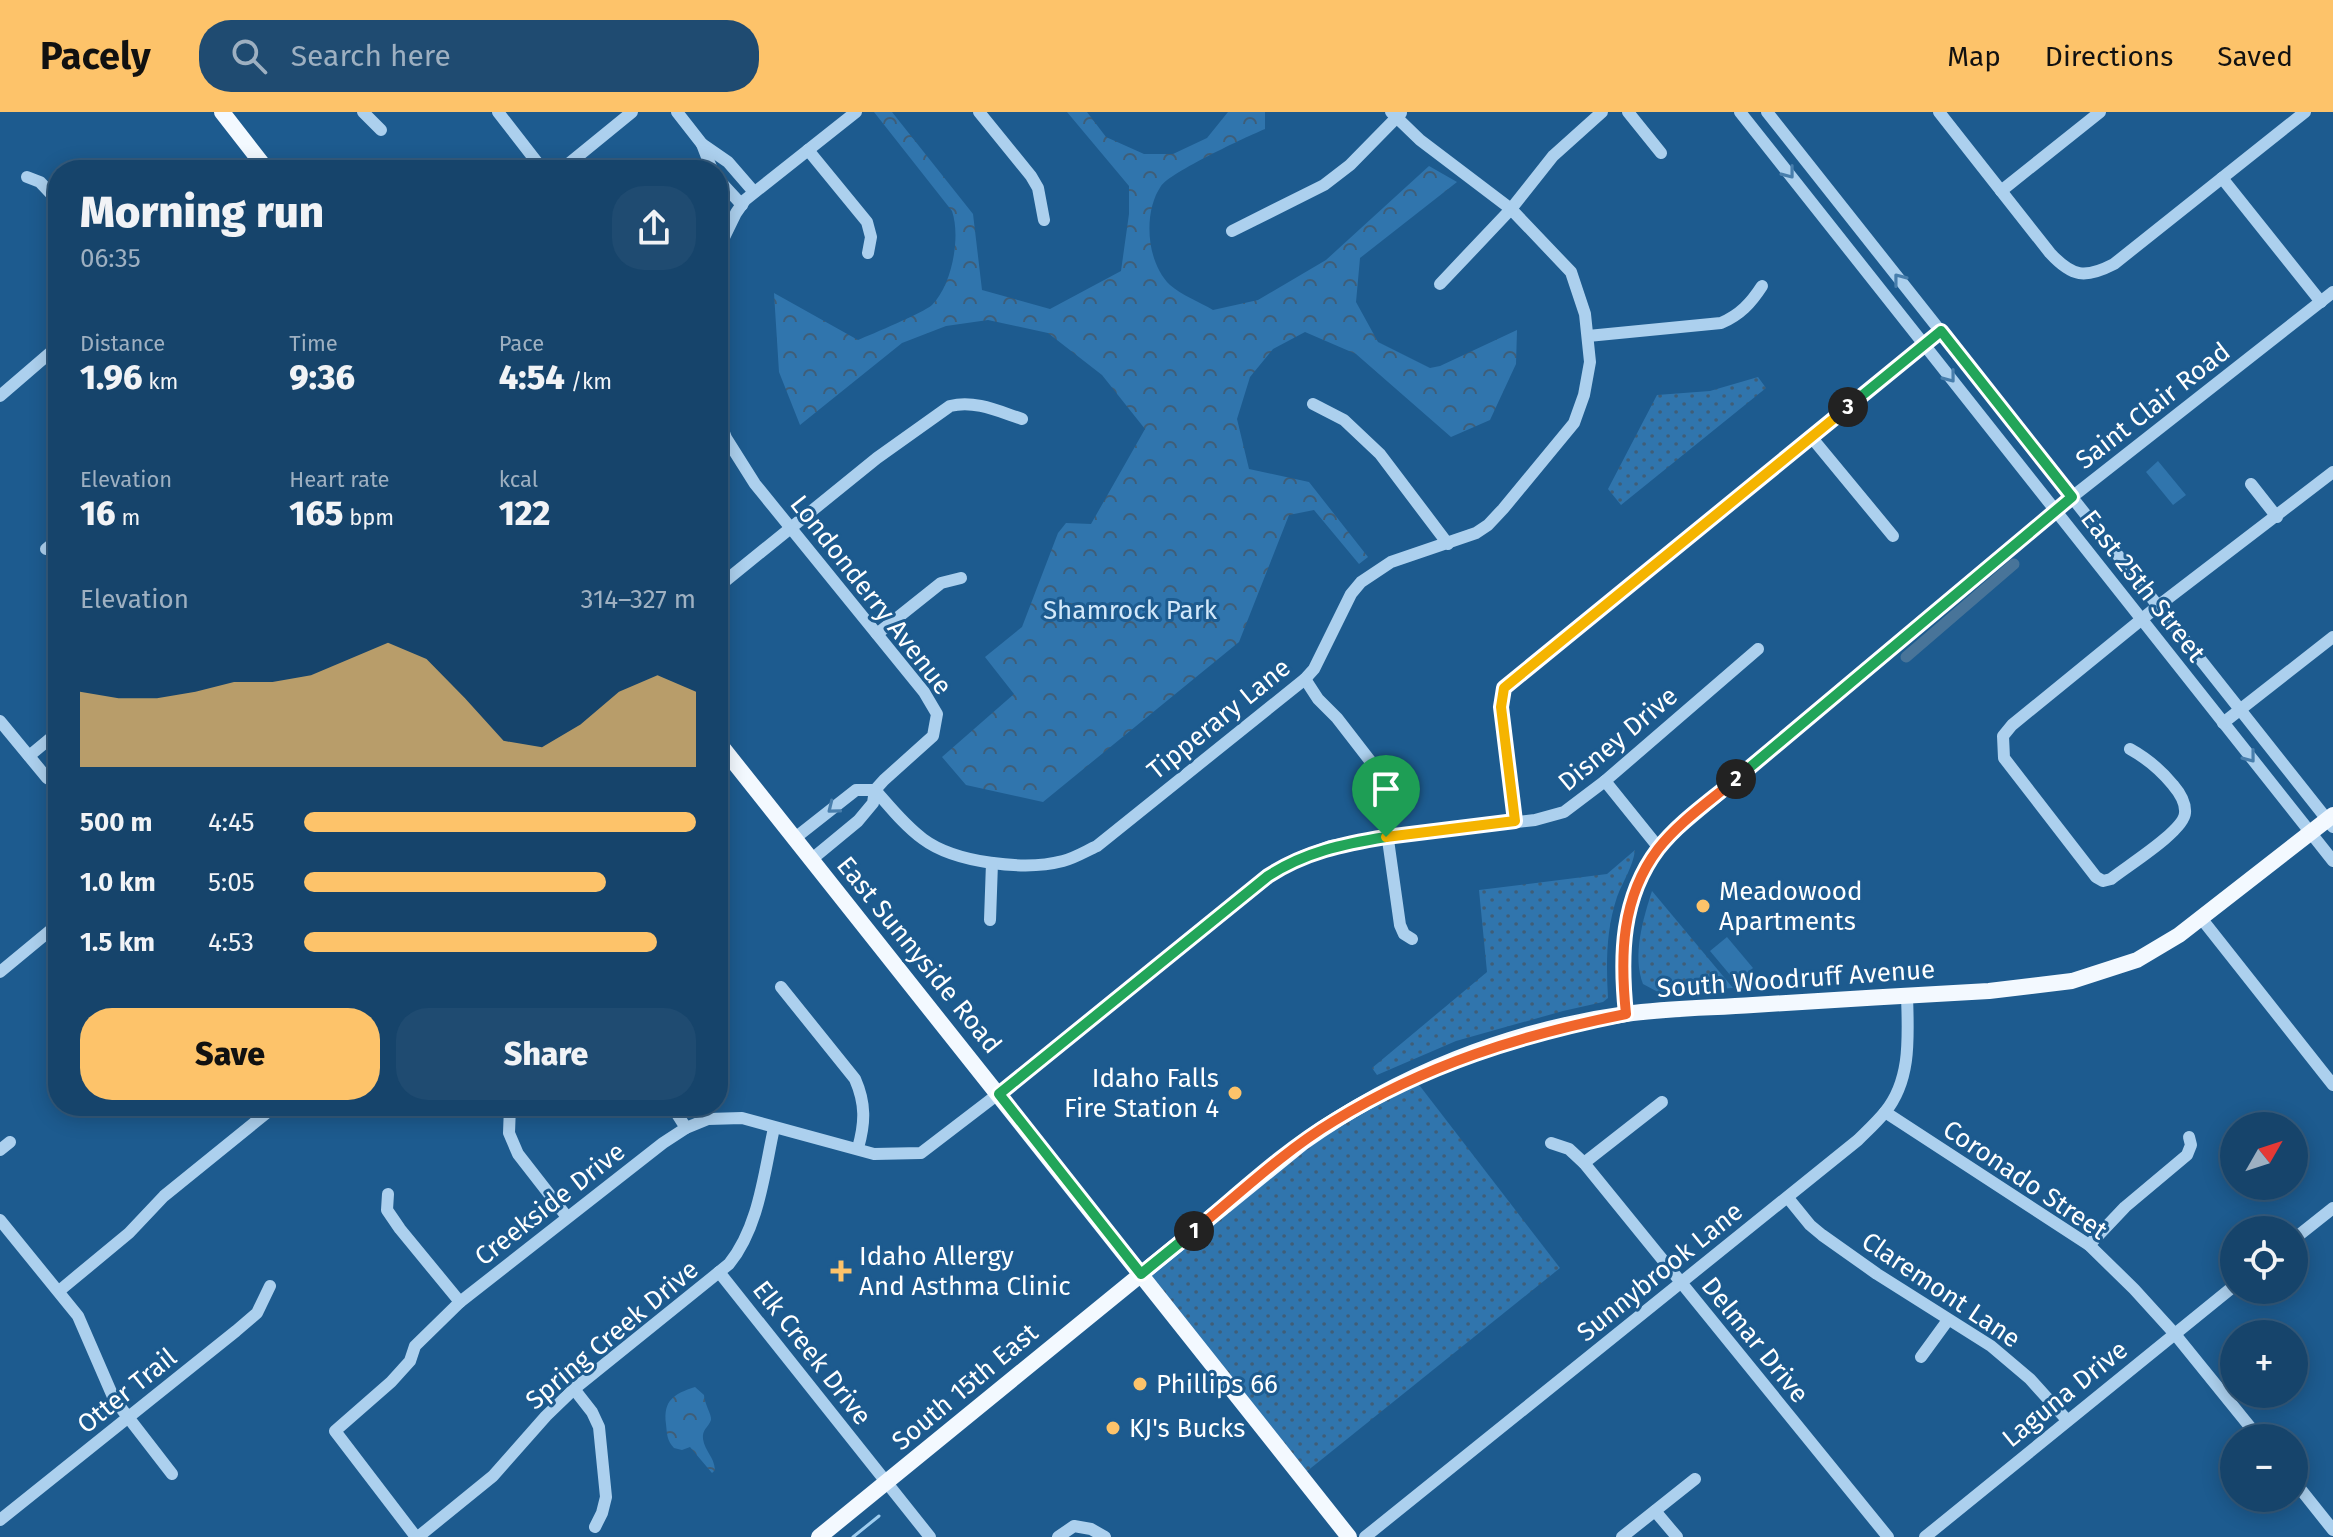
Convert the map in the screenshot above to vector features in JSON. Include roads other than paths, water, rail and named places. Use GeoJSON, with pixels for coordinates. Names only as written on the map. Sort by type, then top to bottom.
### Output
{"type":"FeatureCollection","features":[{"type":"Feature","properties":{"kind":"main road"},"geometry":{"type":"LineString","coordinates":[[222,112],[259,160]]}},
{"type":"Feature","properties":{"kind":"main road","name":"East Sunnyside Road"},"geometry":{"type":"LineString","coordinates":[[728,754],[1349,1537]]}},
{"type":"Feature","properties":{"kind":"main road","name":"South Woodruff Avenue"},"geometry":{"type":"LineString","coordinates":[[1141,1274],[1332,1122],[1413,1077],[1484,1049],[1530,1035],[1626,1014],[2046,986],[2083,978],[2137,960],[2206,923],[2311,833],[2331,821]]}},
{"type":"Feature","properties":{"kind":"main road","name":"South 15th East"},"geometry":{"type":"LineString","coordinates":[[819,1537],[1141,1274]]}},
{"type":"Feature","properties":{"kind":"street"},"geometry":{"type":"LineString","coordinates":[[363,112],[381,130]]}},
{"type":"Feature","properties":{"kind":"street"},"geometry":{"type":"LineString","coordinates":[[498,112],[535,160]]}},
{"type":"Feature","properties":{"kind":"street"},"geometry":{"type":"LineString","coordinates":[[573,160],[632,112]]}},
{"type":"Feature","properties":{"kind":"street"},"geometry":{"type":"LineString","coordinates":[[677,112],[702,144],[708,160]]}},
{"type":"Feature","properties":{"kind":"street"},"geometry":{"type":"LineString","coordinates":[[728,229],[736,213],[754,192],[856,112]]}},
{"type":"Feature","properties":{"kind":"street"},"geometry":{"type":"LineString","coordinates":[[979,112],[1031,176],[1038,188],[1044,220]]}},
{"type":"Feature","properties":{"kind":"street"},"geometry":{"type":"LineString","coordinates":[[1440,284],[1511,209],[1553,156],[1602,112]]}},
{"type":"Feature","properties":{"kind":"street"},"geometry":{"type":"LineString","coordinates":[[1628,112],[1661,153]]}},
{"type":"Feature","properties":{"kind":"street","name":"East 25th Street"},"geometry":{"type":"LineString","coordinates":[[1740,112],[2333,861]]}},
{"type":"Feature","properties":{"kind":"street","name":"East 25th Street"},"geometry":{"type":"LineString","coordinates":[[1767,112],[2331,821]]}},
{"type":"Feature","properties":{"kind":"street"},"geometry":{"type":"LineString","coordinates":[[1939,112],[2050,253],[2064,268],[2089,274],[2114,264],[2305,112]]}},
{"type":"Feature","properties":{"kind":"street"},"geometry":{"type":"LineString","coordinates":[[2001,191],[2100,112]]}},
{"type":"Feature","properties":{"kind":"street"},"geometry":{"type":"LineString","coordinates":[[1232,231],[1324,185],[1350,165],[1396,114]]}},
{"type":"Feature","properties":{"kind":"street","name":"Tipperary Lane"},"geometry":{"type":"LineString","coordinates":[[875,790],[906,825],[925,841],[946,852],[992,863],[1050,863],[1063,861],[1097,846],[1305,679],[1314,669],[1351,594],[1361,582],[1391,562],[1464,539],[1488,525],[1574,423],[1584,395],[1590,362],[1585,314],[1571,272],[1511,209],[1420,140],[1396,114]]}},
{"type":"Feature","properties":{"kind":"street"},"geometry":{"type":"LineString","coordinates":[[702,144],[725,160]]}},
{"type":"Feature","properties":{"kind":"street"},"geometry":{"type":"LineString","coordinates":[[808,150],[867,222],[871,237],[868,253]]}},
{"type":"Feature","properties":{"kind":"street"},"geometry":{"type":"LineString","coordinates":[[728,162],[754,192]]}},
{"type":"Feature","properties":{"kind":"street"},"geometry":{"type":"LineString","coordinates":[[27,177],[40,182],[48,190]]}},
{"type":"Feature","properties":{"kind":"street"},"geometry":{"type":"LineString","coordinates":[[2222,178],[2321,302]]}},
{"type":"Feature","properties":{"kind":"street"},"geometry":{"type":"LineString","coordinates":[[728,190],[742,205]]}},
{"type":"Feature","properties":{"kind":"street"},"geometry":{"type":"LineString","coordinates":[[1588,336],[1721,323],[1743,310],[1762,286]]}},
{"type":"Feature","properties":{"kind":"street","name":"Saint Clair Road"},"geometry":{"type":"LineString","coordinates":[[1626,1014],[1622,976],[1625,927],[1636,890],[1659,848],[1690,817],[2072,497],[2333,292]]}},
{"type":"Feature","properties":{"kind":"street"},"geometry":{"type":"LineString","coordinates":[[1515,821],[1501,707],[1504,688],[1941,331]]}},
{"type":"Feature","properties":{"kind":"street"},"geometry":{"type":"LineString","coordinates":[[0,396],[48,355]]}},
{"type":"Feature","properties":{"kind":"street"},"geometry":{"type":"LineString","coordinates":[[728,579],[877,458],[950,406],[963,403],[977,405],[1022,419]]}},
{"type":"Feature","properties":{"kind":"street"},"geometry":{"type":"LineString","coordinates":[[1313,404],[1344,420],[1380,454],[1448,544]]}},
{"type":"Feature","properties":{"kind":"street"},"geometry":{"type":"LineString","coordinates":[[1812,438],[1893,536]]}},
{"type":"Feature","properties":{"kind":"street","name":"Londonderry Avenue"},"geometry":{"type":"LineString","coordinates":[[728,439],[741,465],[937,714],[937,728],[933,736],[875,790],[873,803],[858,821],[812,859]]}},
{"type":"Feature","properties":{"kind":"street"},"geometry":{"type":"LineString","coordinates":[[2130,749],[2147,758],[2179,791],[2185,804],[2185,816],[2178,828],[2111,879],[2103,881],[2096,877],[2020,782],[2004,758],[2003,736],[2012,725],[2158,606],[2333,472]]}},
{"type":"Feature","properties":{"kind":"street"},"geometry":{"type":"LineString","coordinates":[[2251,484],[2277,517]]}},
{"type":"Feature","properties":{"kind":"street"},"geometry":{"type":"LineString","coordinates":[[877,634],[941,583],[961,578]]}},
{"type":"Feature","properties":{"kind":"street"},"geometry":{"type":"LineString","coordinates":[[2223,723],[2333,637]]}},
{"type":"Feature","properties":{"kind":"street","name":"Disney Drive"},"geometry":{"type":"LineString","coordinates":[[999,1094],[1268,876],[1301,857],[1331,846],[1551,817],[1564,812],[1605,781],[1758,649]]}},
{"type":"Feature","properties":{"kind":"street"},"geometry":{"type":"LineString","coordinates":[[1305,679],[1371,762],[1381,790],[1400,925],[1404,934],[1412,939]]}},
{"type":"Feature","properties":{"kind":"street"},"geometry":{"type":"LineString","coordinates":[[0,721],[48,779]]}},
{"type":"Feature","properties":{"kind":"street"},"geometry":{"type":"LineString","coordinates":[[29,756],[48,740]]}},
{"type":"Feature","properties":{"kind":"street"},"geometry":{"type":"LineString","coordinates":[[1605,781],[1659,848]]}},
{"type":"Feature","properties":{"kind":"street","name":"Londonderry Avenue"},"geometry":{"type":"LineString","coordinates":[[795,838],[856,790],[875,790]]}},
{"type":"Feature","properties":{"kind":"street"},"geometry":{"type":"LineString","coordinates":[[990,920],[992,863]]}},
{"type":"Feature","properties":{"kind":"street"},"geometry":{"type":"LineString","coordinates":[[2206,923],[2333,1085]]}},
{"type":"Feature","properties":{"kind":"street"},"geometry":{"type":"LineString","coordinates":[[0,972],[48,932]]}},
{"type":"Feature","properties":{"kind":"street"},"geometry":{"type":"LineString","coordinates":[[781,987],[855,1079],[865,1112],[858,1148]]}},
{"type":"Feature","properties":{"kind":"street","name":"Sunnybrook Lane"},"geometry":{"type":"LineString","coordinates":[[1365,1537],[1858,1140],[1893,1100],[1904,1071],[1908,1048],[1907,995]]}},
{"type":"Feature","properties":{"kind":"street","name":"Creekside Drive"},"geometry":{"type":"LineString","coordinates":[[417,1537],[335,1431],[391,1382],[410,1361],[421,1340],[460,1302],[567,1217],[686,1128],[708,1119],[742,1118],[874,1154],[921,1153],[999,1094]]}},
{"type":"Feature","properties":{"kind":"street"},"geometry":{"type":"LineString","coordinates":[[1584,1163],[1662,1102]]}},
{"type":"Feature","properties":{"kind":"street","name":"Coronado Street"},"geometry":{"type":"LineString","coordinates":[[1885,1112],[2089,1245],[2174,1333],[2248,1424]]}},
{"type":"Feature","properties":{"kind":"street"},"geometry":{"type":"LineString","coordinates":[[59,1291],[129,1233],[164,1196],[263,1116]]}},
{"type":"Feature","properties":{"kind":"street"},"geometry":{"type":"LineString","coordinates":[[510,1116],[509,1133],[518,1154],[567,1217]]}},
{"type":"Feature","properties":{"kind":"street"},"geometry":{"type":"LineString","coordinates":[[678,1116],[686,1128]]}},
{"type":"Feature","properties":{"kind":"street","name":"Spring Creek Drive"},"geometry":{"type":"LineString","coordinates":[[417,1537],[493,1476],[574,1389],[719,1272],[740,1250],[751,1226],[774,1128]]}},
{"type":"Feature","properties":{"kind":"street"},"geometry":{"type":"LineString","coordinates":[[2089,1245],[2125,1207],[2187,1155],[2191,1145],[2189,1137]]}},
{"type":"Feature","properties":{"kind":"street","name":"Delmar Drive"},"geometry":{"type":"LineString","coordinates":[[1551,1143],[1569,1149],[1584,1163],[1888,1537]]}},
{"type":"Feature","properties":{"kind":"street"},"geometry":{"type":"LineString","coordinates":[[388,1194],[387,1210],[460,1302]]}},
{"type":"Feature","properties":{"kind":"street","name":"Claremont Lane"},"geometry":{"type":"LineString","coordinates":[[1788,1198],[1822,1235],[1991,1346],[2030,1379],[2067,1420]]}},
{"type":"Feature","properties":{"kind":"street"},"geometry":{"type":"LineString","coordinates":[[2308,1228],[2333,1208]]}},
{"type":"Feature","properties":{"kind":"street"},"geometry":{"type":"LineString","coordinates":[[0,1220],[78,1316],[103,1379],[127,1418],[172,1474]]}},
{"type":"Feature","properties":{"kind":"street","name":"Elk Creek Drive"},"geometry":{"type":"LineString","coordinates":[[719,1272],[930,1537]]}},
{"type":"Feature","properties":{"kind":"street","name":"Otter Trail"},"geometry":{"type":"LineString","coordinates":[[0,1520],[257,1313],[270,1286]]}},
{"type":"Feature","properties":{"kind":"street","name":"Laguna Drive"},"geometry":{"type":"LineString","coordinates":[[1925,1537],[2220,1297]]}},
{"type":"Feature","properties":{"kind":"street"},"geometry":{"type":"LineString","coordinates":[[1921,1357],[1948,1320]]}},
{"type":"Feature","properties":{"kind":"street"},"geometry":{"type":"LineString","coordinates":[[574,1389],[599,1427],[606,1497],[595,1527]]}},
{"type":"Feature","properties":{"kind":"street"},"geometry":{"type":"LineString","coordinates":[[1622,1537],[1695,1479]]}},
{"type":"Feature","properties":{"kind":"street"},"geometry":{"type":"LineString","coordinates":[[2308,1499],[2333,1530]]}},
{"type":"Feature","properties":{"kind":"street"},"geometry":{"type":"LineString","coordinates":[[1655,1511],[1677,1537]]}},
{"type":"Feature","properties":{"kind":"street"},"geometry":{"type":"LineString","coordinates":[[1058,1537],[1074,1526],[1091,1529],[1105,1537]]}},
{"type":"Feature","properties":{"kind":"waterway"},"geometry":{"type":"LineString","coordinates":[[1906,657],[2014,564]]}},
{"type":"Feature","properties":{"kind":"waterway"},"geometry":{"type":"LineString","coordinates":[[853,1537],[879,1516]]}},
{"type":"Feature","properties":{"kind":"place","name":"Meadowood Apartments"},"geometry":{"type":"Point","coordinates":[1703,906]}},
{"type":"Feature","properties":{"kind":"place","name":"Idaho Falls Fire Station 4"},"geometry":{"type":"Point","coordinates":[1235,1093]}},
{"type":"Feature","properties":{"kind":"place","name":"Idaho Allergy And Asthma Clinic"},"geometry":{"type":"Point","coordinates":[841,1271]}},
{"type":"Feature","properties":{"kind":"place","name":"Phillips 66"},"geometry":{"type":"Point","coordinates":[1140,1384]}},
{"type":"Feature","properties":{"kind":"place","name":"KJ's Bucks"},"geometry":{"type":"Point","coordinates":[1113,1428]}},
{"type":"Feature","properties":{"kind":"park label","name":"Shamrock Park"},"geometry":{"type":"Point","coordinates":[1130,610]}}]}
